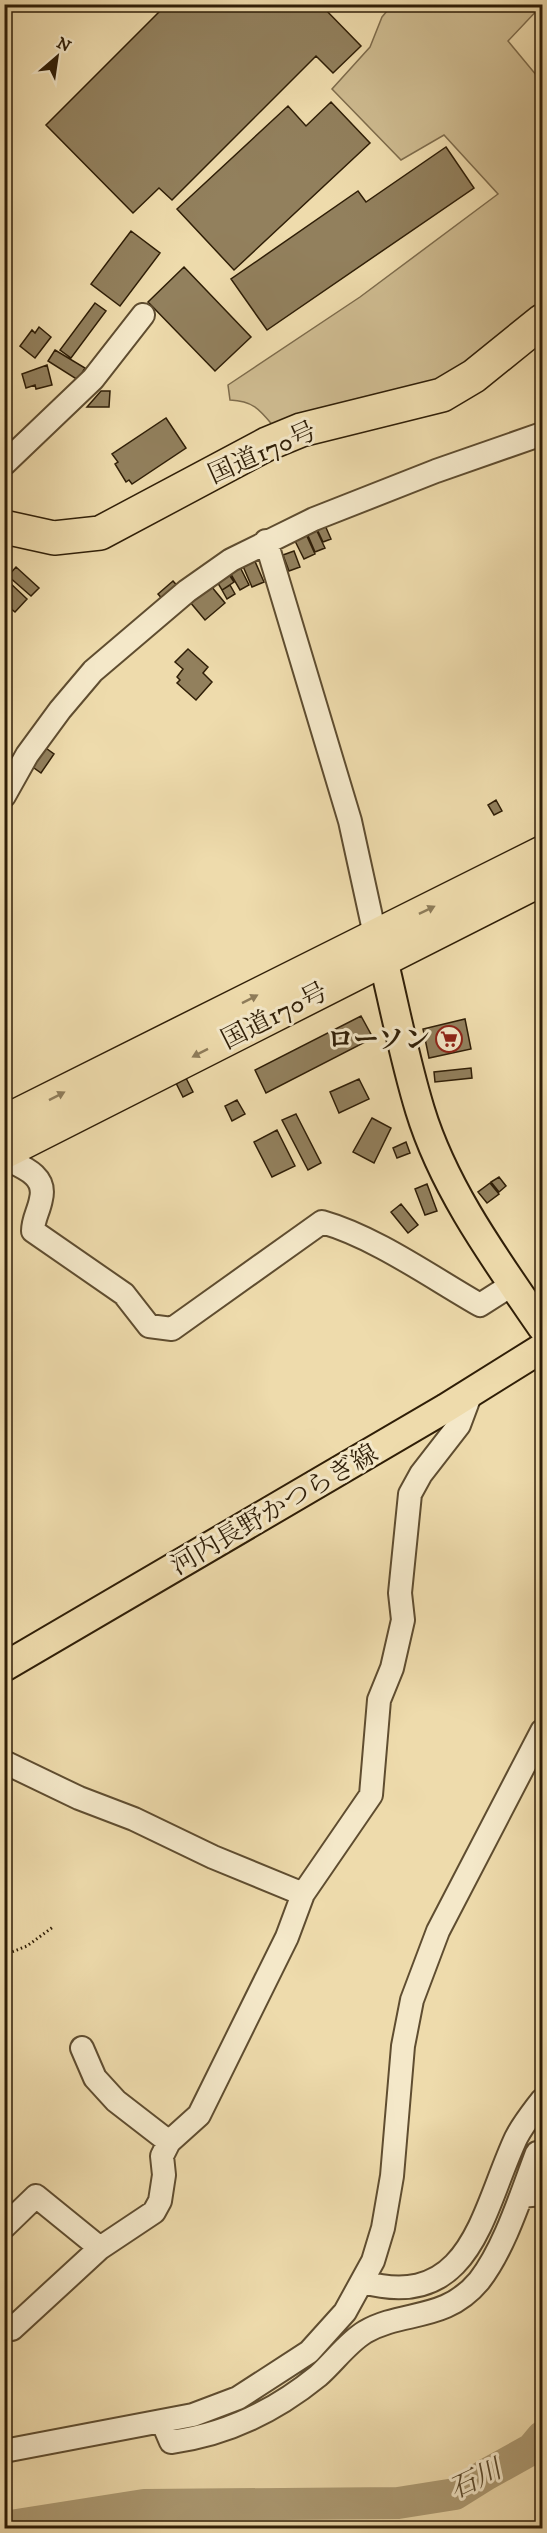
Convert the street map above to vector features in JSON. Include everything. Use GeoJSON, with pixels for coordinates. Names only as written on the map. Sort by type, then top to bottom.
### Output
{"type":"FeatureCollection","features":[{"type":"Feature","properties":{"kind":"highway","name":"国道170号"},"geometry":{"type":"LineString","coordinates":[[4,527],[54,538],[100,533],[267,444],[301,430],[442,395],[474,376],[543,321]]}},
{"type":"Feature","properties":{"kind":"highway","name":"国道170号"},"geometry":{"type":"LineString","coordinates":[[4,1152],[379,947],[543,853]]}},
{"type":"Feature","properties":{"kind":"highway","name":"国道170号"},"geometry":{"type":"LineString","coordinates":[[4,1122],[379,947],[543,879]]}},
{"type":"Feature","properties":{"kind":"main road"},"geometry":{"type":"LineString","coordinates":[[379,947],[420,1111],[444,1168],[473,1223],[543,1327]]}},
{"type":"Feature","properties":{"kind":"main road","name":"河内長野かつらぎ線"},"geometry":{"type":"LineString","coordinates":[[4,1667],[471,1393],[543,1348]]}},
{"type":"Feature","properties":{"kind":"street"},"geometry":{"type":"LineString","coordinates":[[4,464],[93,379],[143,315]]}},
{"type":"Feature","properties":{"kind":"street"},"geometry":{"type":"LineString","coordinates":[[4,796],[34,746],[60,710],[93,671],[187,591],[231,560],[314,519],[425,475],[543,434]]}},
{"type":"Feature","properties":{"kind":"street"},"geometry":{"type":"LineString","coordinates":[[266,541],[350,821],[379,947]]}},
{"type":"Feature","properties":{"kind":"street"},"geometry":{"type":"LineString","coordinates":[[4,1158],[33,1173],[41,1185],[42,1198],[33,1221],[33,1231],[124,1293],[149,1326],[172,1329],[322,1222],[363,1238],[480,1305],[513,1284]]}},
{"type":"Feature","properties":{"kind":"street"},"geometry":{"type":"LineString","coordinates":[[12,2329],[100,2248],[154,2212],[160,2201],[164,2175],[162,2156],[170,2142],[199,2115],[287,1937],[303,1894],[371,1795],[379,1700],[392,1668],[403,1620],[400,1593],[410,1494],[421,1474],[459,1425],[471,1393]]}},
{"type":"Feature","properties":{"kind":"street"},"geometry":{"type":"LineString","coordinates":[[4,2451],[193,2415],[238,2398],[309,2352],[345,2312],[373,2261],[388,2203],[403,2046],[412,2000],[438,1931],[543,1731]]}},
{"type":"Feature","properties":{"kind":"street"},"geometry":{"type":"LineString","coordinates":[[4,1762],[79,1798],[134,1819],[213,1857],[303,1894]]}},
{"type":"Feature","properties":{"kind":"street"},"geometry":{"type":"LineString","coordinates":[[82,2048],[95,2078],[116,2101],[170,2142]]}},
{"type":"Feature","properties":{"kind":"street"},"geometry":{"type":"LineString","coordinates":[[363,2282],[388,2289],[409,2288],[431,2281],[452,2267],[474,2242],[517,2136],[543,2100]]}},
{"type":"Feature","properties":{"kind":"street"},"geometry":{"type":"LineString","coordinates":[[162,2421],[171,2442],[198,2438],[239,2426],[287,2398],[318,2376],[365,2332],[440,2310],[465,2295],[480,2280],[532,2195],[537,2153]]}},
{"type":"Feature","properties":{"kind":"street"},"geometry":{"type":"LineString","coordinates":[[4,2228],[36,2196],[100,2248]]}},
{"type":"Feature","properties":{"kind":"path"},"geometry":{"type":"LineString","coordinates":[[4,1955],[27,1946],[52,1927]]}},
{"type":"Feature","properties":{"kind":"shaded area"},"geometry":{"type":"Polygon","coordinates":[[[392,5],[542,5],[508,41],[542,82],[542,301],[459,370],[431,388],[275,428],[256,408],[245,402],[230,400],[228,385],[360,297],[498,194],[444,135],[401,160],[332,89],[370,47],[382,17],[392,5]]]}},
{"type":"Feature","properties":{"kind":"building"},"geometry":{"type":"Polygon","coordinates":[[[167,4],[320,4],[361,46],[333,73],[316,56],[172,200],[159,188],[133,213],[46,125],[167,4]]]}},
{"type":"Feature","properties":{"kind":"building"},"geometry":{"type":"Polygon","coordinates":[[[331,102],[370,143],[234,270],[177,209],[288,106],[306,126],[331,102]]]}},
{"type":"Feature","properties":{"kind":"building"},"geometry":{"type":"Polygon","coordinates":[[[446,147],[474,188],[267,330],[231,279],[358,191],[366,202],[446,147]]]}},
{"type":"Feature","properties":{"kind":"building"},"geometry":{"type":"Polygon","coordinates":[[[131,231],[160,253],[120,306],[91,284],[131,231]]]}},
{"type":"Feature","properties":{"kind":"building"},"geometry":{"type":"Polygon","coordinates":[[[184,267],[251,337],[215,371],[148,302],[184,267]]]}},
{"type":"Feature","properties":{"kind":"building"},"geometry":{"type":"Polygon","coordinates":[[[95,303],[106,311],[71,358],[60,350],[95,303]]]}},
{"type":"Feature","properties":{"kind":"building"},"geometry":{"type":"Polygon","coordinates":[[[39,327],[51,337],[35,358],[20,346],[32,330],[35,333],[39,327]]]}},
{"type":"Feature","properties":{"kind":"building"},"geometry":{"type":"Polygon","coordinates":[[[55,350],[85,368],[78,380],[48,361],[55,350]]]}},
{"type":"Feature","properties":{"kind":"building"},"geometry":{"type":"Polygon","coordinates":[[[47,365],[52,385],[36,389],[35,385],[26,388],[22,374],[47,365]]]}},
{"type":"Feature","properties":{"kind":"building"},"geometry":{"type":"Polygon","coordinates":[[[101,391],[110,391],[109,407],[87,407],[101,391]]]}},
{"type":"Feature","properties":{"kind":"building"},"geometry":{"type":"Polygon","coordinates":[[[166,418],[186,448],[132,484],[129,480],[126,482],[112,454],[166,418]]]}},
{"type":"Feature","properties":{"kind":"building"},"geometry":{"type":"Polygon","coordinates":[[[324,523],[331,539],[323,542],[316,527],[324,523]]]}},
{"type":"Feature","properties":{"kind":"building"},"geometry":{"type":"Polygon","coordinates":[[[315,527],[325,548],[315,552],[306,531],[315,527]]]}},
{"type":"Feature","properties":{"kind":"building"},"geometry":{"type":"Polygon","coordinates":[[[305,532],[315,554],[304,559],[293,537],[305,532]]]}},
{"type":"Feature","properties":{"kind":"building"},"geometry":{"type":"Polygon","coordinates":[[[294,551],[300,567],[289,571],[283,555],[294,551]]]}},
{"type":"Feature","properties":{"kind":"building"},"geometry":{"type":"Polygon","coordinates":[[[254,559],[264,582],[252,587],[242,564],[254,559]]]}},
{"type":"Feature","properties":{"kind":"building"},"geometry":{"type":"Polygon","coordinates":[[[239,565],[249,585],[240,590],[229,571],[239,565]]]}},
{"type":"Feature","properties":{"kind":"building"},"geometry":{"type":"Polygon","coordinates":[[[16,567],[39,588],[31,596],[8,576],[16,567]]]}},
{"type":"Feature","properties":{"kind":"building"},"geometry":{"type":"Polygon","coordinates":[[[228,573],[234,582],[222,590],[216,580],[228,573]]]}},
{"type":"Feature","properties":{"kind":"building"},"geometry":{"type":"Polygon","coordinates":[[[173,581],[181,590],[165,602],[158,594],[173,581]]]}},
{"type":"Feature","properties":{"kind":"building"},"geometry":{"type":"Polygon","coordinates":[[[9,582],[27,599],[15,612],[4,603],[4,587],[9,582]]]}},
{"type":"Feature","properties":{"kind":"building"},"geometry":{"type":"Polygon","coordinates":[[[230,585],[235,594],[227,599],[222,590],[230,585]]]}},
{"type":"Feature","properties":{"kind":"building"},"geometry":{"type":"Polygon","coordinates":[[[211,586],[225,603],[205,620],[190,602],[211,586]]]}},
{"type":"Feature","properties":{"kind":"building"},"geometry":{"type":"Polygon","coordinates":[[[188,649],[208,667],[203,673],[212,682],[196,700],[177,683],[180,680],[177,677],[183,669],[175,662],[188,649]]]}},
{"type":"Feature","properties":{"kind":"building"},"geometry":{"type":"Polygon","coordinates":[[[43,746],[54,754],[41,773],[30,765],[43,746]]]}},
{"type":"Feature","properties":{"kind":"building"},"geometry":{"type":"Polygon","coordinates":[[[496,800],[502,811],[494,815],[488,805],[496,800]]]}},
{"type":"Feature","properties":{"kind":"building"},"geometry":{"type":"Polygon","coordinates":[[[361,1016],[373,1038],[266,1093],[255,1070],[361,1016]]]}},
{"type":"Feature","properties":{"kind":"building"},"geometry":{"type":"Polygon","coordinates":[[[465,1019],[471,1049],[429,1058],[423,1029],[465,1019]]]}},
{"type":"Feature","properties":{"kind":"building"},"geometry":{"type":"Polygon","coordinates":[[[471,1068],[472,1078],[435,1082],[434,1072],[471,1068]]]}},
{"type":"Feature","properties":{"kind":"building"},"geometry":{"type":"Polygon","coordinates":[[[186,1078],[193,1092],[183,1097],[176,1083],[186,1078]]]}},
{"type":"Feature","properties":{"kind":"building"},"geometry":{"type":"Polygon","coordinates":[[[359,1079],[369,1099],[339,1113],[330,1092],[359,1079]]]}},
{"type":"Feature","properties":{"kind":"building"},"geometry":{"type":"Polygon","coordinates":[[[237,1100],[245,1114],[232,1121],[225,1106],[237,1100]]]}},
{"type":"Feature","properties":{"kind":"building"},"geometry":{"type":"Polygon","coordinates":[[[296,1114],[321,1163],[308,1170],[282,1120],[296,1114]]]}},
{"type":"Feature","properties":{"kind":"building"},"geometry":{"type":"Polygon","coordinates":[[[372,1118],[391,1128],[374,1163],[353,1152],[372,1118]]]}},
{"type":"Feature","properties":{"kind":"building"},"geometry":{"type":"Polygon","coordinates":[[[277,1130],[295,1166],[272,1177],[254,1142],[277,1130]]]}},
{"type":"Feature","properties":{"kind":"building"},"geometry":{"type":"Polygon","coordinates":[[[406,1142],[410,1153],[397,1158],[393,1148],[406,1142]]]}},
{"type":"Feature","properties":{"kind":"building"},"geometry":{"type":"Polygon","coordinates":[[[499,1177],[506,1186],[499,1192],[491,1182],[499,1177]]]}},
{"type":"Feature","properties":{"kind":"building"},"geometry":{"type":"Polygon","coordinates":[[[490,1183],[499,1194],[487,1203],[478,1192],[490,1183]]]}},
{"type":"Feature","properties":{"kind":"building"},"geometry":{"type":"Polygon","coordinates":[[[427,1184],[437,1211],[425,1215],[415,1189],[427,1184]]]}},
{"type":"Feature","properties":{"kind":"building"},"geometry":{"type":"Polygon","coordinates":[[[401,1204],[418,1225],[408,1233],[391,1212],[401,1204]]]}},
{"type":"Feature","properties":{"kind":"waterway","name":"石川"},"geometry":{"type":"LineString","coordinates":[[4,2527],[144,2505],[398,2503],[455,2494],[532,2449],[542,2437]]}},
{"type":"Feature","properties":{"kind":"place","name":"ローソン"},"geometry":{"type":"Point","coordinates":[449,1039]}}]}
